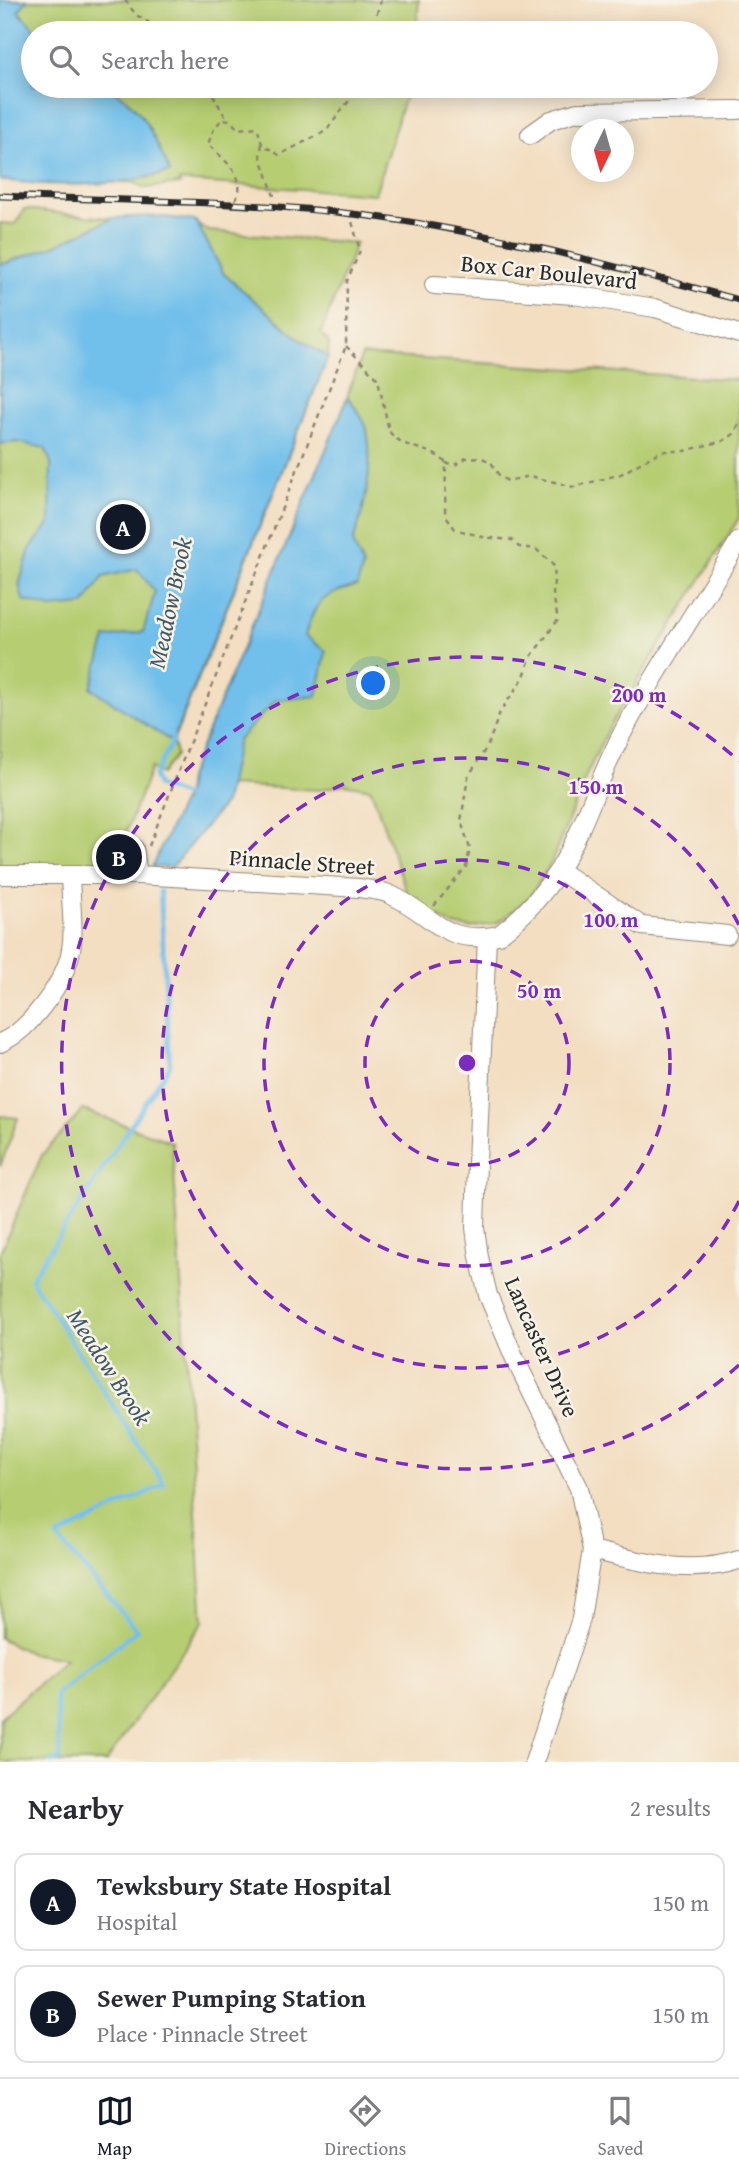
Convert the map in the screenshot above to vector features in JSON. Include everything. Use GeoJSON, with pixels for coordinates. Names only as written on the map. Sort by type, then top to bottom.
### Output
{"type":"FeatureCollection","features":[{"type":"Feature","properties":{"kind":"street"},"geometry":{"type":"LineString","coordinates":[[530,135],[551,120],[577,112],[739,110]]}},
{"type":"Feature","properties":{"kind":"street","name":"Box Car Boulevard"},"geometry":{"type":"LineString","coordinates":[[434,285],[588,297],[655,308],[739,334]]}},
{"type":"Feature","properties":{"kind":"street"},"geometry":{"type":"LineString","coordinates":[[487,937],[499,935],[512,925],[540,898],[560,871],[580,834],[603,773],[630,717],[739,541]]}},
{"type":"Feature","properties":{"kind":"street"},"geometry":{"type":"LineString","coordinates":[[138,875],[140,850]]}},
{"type":"Feature","properties":{"kind":"street"},"geometry":{"type":"LineString","coordinates":[[560,871],[642,926],[727,934]]}},
{"type":"Feature","properties":{"kind":"street"},"geometry":{"type":"LineString","coordinates":[[0,1043],[27,1025],[66,973],[72,948],[70,874]]}},
{"type":"Feature","properties":{"kind":"street","name":"Pinnacle Street"},"geometry":{"type":"LineString","coordinates":[[0,875],[138,875],[359,888],[388,893],[455,935],[487,937]]}},
{"type":"Feature","properties":{"kind":"street","name":"Lancaster Drive"},"geometry":{"type":"LineString","coordinates":[[487,937],[476,1215],[479,1257],[488,1295],[515,1359],[579,1488],[592,1549],[581,1619],[534,1762]]}},
{"type":"Feature","properties":{"kind":"street"},"geometry":{"type":"LineString","coordinates":[[592,1549],[668,1566],[708,1566],[739,1560]]}},
{"type":"Feature","properties":{"kind":"path"},"geometry":{"type":"LineString","coordinates":[[125,0],[136,15],[146,21]]}},
{"type":"Feature","properties":{"kind":"path"},"geometry":{"type":"LineString","coordinates":[[375,21],[382,0]]}},
{"type":"Feature","properties":{"kind":"path"},"geometry":{"type":"LineString","coordinates":[[215,98],[226,118],[238,129],[257,127],[262,144],[260,154],[274,196]]}},
{"type":"Feature","properties":{"kind":"path"},"geometry":{"type":"LineString","coordinates":[[262,144],[279,155],[318,136],[337,121],[351,98]]}},
{"type":"Feature","properties":{"kind":"path"},"geometry":{"type":"LineString","coordinates":[[226,118],[214,129],[208,144],[239,177],[241,190],[235,200]]}},
{"type":"Feature","properties":{"kind":"path"},"geometry":{"type":"LineString","coordinates":[[140,850],[170,795],[346,346],[347,281],[360,251],[350,214]]}},
{"type":"Feature","properties":{"kind":"path"},"geometry":{"type":"LineString","coordinates":[[346,346],[357,361],[378,379],[389,431],[393,438],[414,450],[441,457],[454,466],[466,458],[480,457],[491,462],[500,477],[508,481],[530,476],[574,487],[625,473],[661,452],[684,451],[723,441],[734,434],[739,424]]}},
{"type":"Feature","properties":{"kind":"path"},"geometry":{"type":"LineString","coordinates":[[426,917],[466,867],[470,849],[461,821],[468,777],[488,745],[500,712],[524,677],[530,658],[558,620],[554,594],[555,568],[536,549],[519,547],[512,540],[483,537],[455,529],[445,514],[446,463]]}},
{"type":"Feature","properties":{"kind":"green space"},"geometry":{"type":"Polygon","coordinates":[[[0,0],[419,0],[417,21],[21,21],[21,98],[404,98],[375,194],[179,181],[180,184],[145,188],[132,182],[64,184],[0,180],[0,0]]]}},
{"type":"Feature","properties":{"kind":"green space"},"geometry":{"type":"Polygon","coordinates":[[[24,209],[101,217],[174,218],[197,224],[208,231],[356,243],[321,333],[329,343],[328,357],[173,742],[176,755],[161,774],[151,768],[110,873],[0,873],[0,223],[16,224],[24,209]]]}},
{"type":"Feature","properties":{"kind":"green space"},"geometry":{"type":"Polygon","coordinates":[[[362,355],[739,380],[739,518],[608,729],[552,861],[529,898],[497,923],[470,928],[452,925],[409,899],[371,789],[344,784],[319,790],[209,784],[362,355]]]}},
{"type":"Feature","properties":{"kind":"green space"},"geometry":{"type":"Polygon","coordinates":[[[83,1110],[172,1142],[203,1622],[106,1762],[0,1762],[0,1718],[66,1659],[29,1653],[0,1638],[0,1253],[42,1155],[83,1110]]]}},
{"type":"Feature","properties":{"kind":"green space"},"geometry":{"type":"Polygon","coordinates":[[[0,1116],[18,1118],[0,1167],[0,1116]]]}},
{"type":"Feature","properties":{"kind":"water"},"geometry":{"type":"Polygon","coordinates":[[[0,0],[28,0],[18,11],[27,21],[21,21],[21,98],[125,98],[144,120],[170,172],[129,181],[86,184],[0,180],[0,0]]]}},
{"type":"Feature","properties":{"kind":"water"},"geometry":{"type":"Polygon","coordinates":[[[153,216],[196,221],[224,274],[299,339],[328,357],[172,742],[91,688],[106,638],[143,632],[155,592],[137,569],[103,577],[84,605],[51,608],[23,600],[19,585],[30,549],[50,523],[51,463],[45,448],[17,442],[0,444],[0,265],[54,246],[113,218],[153,216]]]}},
{"type":"Feature","properties":{"kind":"water"},"geometry":{"type":"Polygon","coordinates":[[[348,397],[364,421],[369,444],[367,487],[353,542],[363,566],[357,586],[328,597],[312,615],[305,636],[326,651],[317,696],[276,700],[238,740],[225,803],[172,867],[152,867],[186,794],[188,778],[348,397]]]}},
{"type":"Feature","properties":{"kind":"waterway","name":"Meadow Brook"},"geometry":{"type":"LineString","coordinates":[[172,736],[172,742],[154,776],[158,786],[190,798]]}},
{"type":"Feature","properties":{"kind":"waterway","name":"Meadow Brook"},"geometry":{"type":"LineString","coordinates":[[52,1762],[60,1759],[56,1694],[137,1630],[57,1537],[164,1484],[31,1279],[170,1065],[160,891]]}},
{"type":"Feature","properties":{"kind":"railway"},"geometry":{"type":"LineString","coordinates":[[0,196],[226,204],[361,215],[504,240],[739,300]]}},
{"type":"Feature","properties":{"kind":"place","name":"Tewksbury State Hospital"},"geometry":{"type":"Point","coordinates":[123,527]}},
{"type":"Feature","properties":{"kind":"place","name":"Sewer Pumping Station"},"geometry":{"type":"Point","coordinates":[119,857]}}]}
